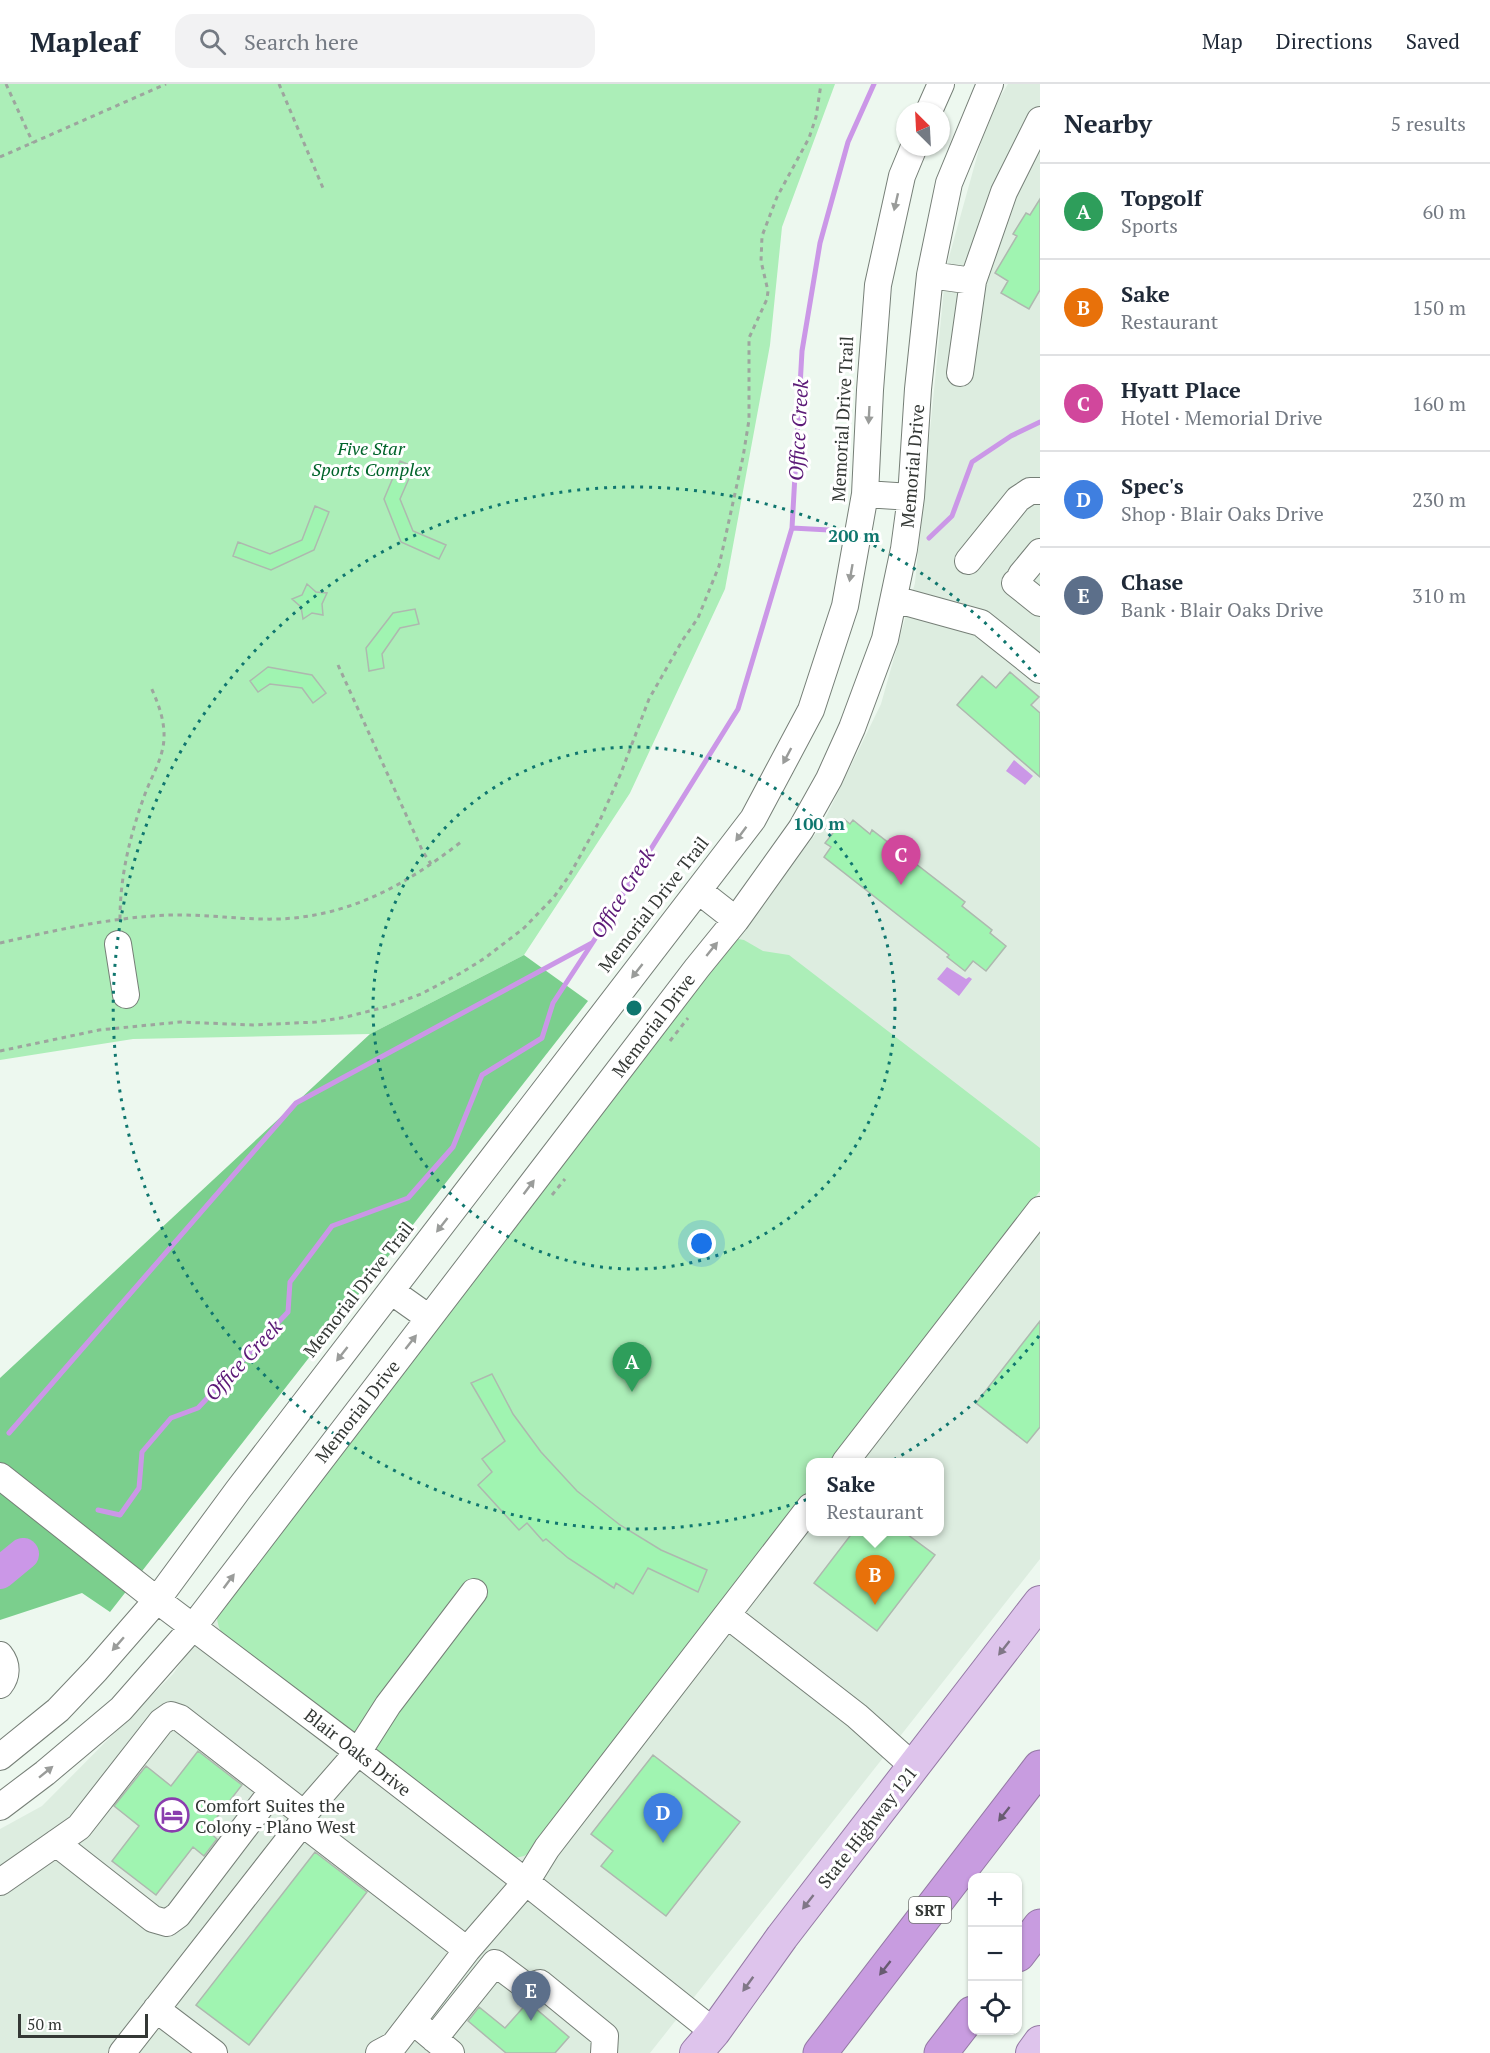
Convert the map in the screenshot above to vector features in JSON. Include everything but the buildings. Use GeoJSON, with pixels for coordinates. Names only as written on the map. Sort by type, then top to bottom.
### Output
{"type":"FeatureCollection","features":[{"type":"Feature","properties":{"kind":"highway","name":"SRT"},"geometry":{"type":"LineString","coordinates":[[820,2053],[1040,1767]]}},
{"type":"Feature","properties":{"kind":"highway"},"geometry":{"type":"LineString","coordinates":[[1022,1949],[1040,1926]]}},
{"type":"Feature","properties":{"kind":"highway"},"geometry":{"type":"LineString","coordinates":[[941,2053],[968,2018]]}},
{"type":"Feature","properties":{"kind":"main road","name":"State Highway 121"},"geometry":{"type":"LineString","coordinates":[[705,2042],[782,1937],[1040,1602]]}},
{"type":"Feature","properties":{"kind":"main road"},"geometry":{"type":"LineString","coordinates":[[1032,2053],[1040,2042]]}},
{"type":"Feature","properties":{"kind":"street"},"geometry":{"type":"LineString","coordinates":[[933,102],[941,84]]}},
{"type":"Feature","properties":{"kind":"street","name":"Memorial Drive"},"geometry":{"type":"LineString","coordinates":[[0,1808],[121,1709],[193,1627],[736,920],[801,829],[829,779],[870,684],[885,639],[904,549],[911,497],[918,389],[930,275],[950,183],[990,84]]}},
{"type":"Feature","properties":{"kind":"street"},"geometry":{"type":"LineString","coordinates":[[960,373],[973,281],[1004,192],[1040,120]]}},
{"type":"Feature","properties":{"kind":"street"},"geometry":{"type":"LineString","coordinates":[[0,1757],[58,1710],[96,1671],[156,1600],[753,819],[812,710],[845,606],[865,494],[878,285],[902,176],[910,156]]}},
{"type":"Feature","properties":{"kind":"street"},"geometry":{"type":"LineString","coordinates":[[930,275],[973,281]]}},
{"type":"Feature","properties":{"kind":"street"},"geometry":{"type":"LineString","coordinates":[[968,561],[1018,499],[1030,491],[1040,491]]}},
{"type":"Feature","properties":{"kind":"street"},"geometry":{"type":"LineString","coordinates":[[865,494],[911,497]]}},
{"type":"Feature","properties":{"kind":"street"},"geometry":{"type":"LineString","coordinates":[[1040,552],[1018,579],[1040,603]]}},
{"type":"Feature","properties":{"kind":"street"},"geometry":{"type":"LineString","coordinates":[[894,599],[981,623],[1040,670]]}},
{"type":"Feature","properties":{"kind":"street"},"geometry":{"type":"LineString","coordinates":[[699,891],[736,920]]}},
{"type":"Feature","properties":{"kind":"street"},"geometry":{"type":"LineString","coordinates":[[118,944],[126,995]]}},
{"type":"Feature","properties":{"kind":"street"},"geometry":{"type":"LineString","coordinates":[[848,1458],[1040,1210]]}},
{"type":"Feature","properties":{"kind":"street"},"geometry":{"type":"LineString","coordinates":[[391,1291],[429,1318]]}},
{"type":"Feature","properties":{"kind":"street","name":"Blair Oaks Drive"},"geometry":{"type":"LineString","coordinates":[[0,1476],[156,1600],[526,1882],[705,2042]]}},
{"type":"Feature","properties":{"kind":"street"},"geometry":{"type":"LineString","coordinates":[[379,2053],[394,2045],[467,1950],[526,1882],[547,1848],[806,1512]]}},
{"type":"Feature","properties":{"kind":"street"},"geometry":{"type":"LineString","coordinates":[[122,2053],[303,1819],[358,1752],[388,1705],[474,1592]]}},
{"type":"Feature","properties":{"kind":"street"},"geometry":{"type":"LineString","coordinates":[[727,1615],[857,1716],[913,1767]]}},
{"type":"Feature","properties":{"kind":"street"},"geometry":{"type":"LineString","coordinates":[[0,1655],[6,1669],[5,1678],[0,1685]]}},
{"type":"Feature","properties":{"kind":"street"},"geometry":{"type":"LineString","coordinates":[[0,1882],[79,1827],[161,1722],[171,1715],[180,1718],[273,1790],[303,1819],[467,1950]]}},
{"type":"Feature","properties":{"kind":"street"},"geometry":{"type":"LineString","coordinates":[[56,1843],[153,1919],[167,1923],[178,1915],[273,1790]]}},
{"type":"Feature","properties":{"kind":"street"},"geometry":{"type":"LineString","coordinates":[[413,2022],[442,2046],[495,1963],[527,1987],[540,1983],[604,2036],[604,2053]]}},
{"type":"Feature","properties":{"kind":"street"},"geometry":{"type":"LineString","coordinates":[[156,2009],[214,2053]]}},
{"type":"Feature","properties":{"kind":"path"},"geometry":{"type":"LineString","coordinates":[[6,84],[33,143]]}},
{"type":"Feature","properties":{"kind":"path"},"geometry":{"type":"LineString","coordinates":[[0,158],[166,84]]}},
{"type":"Feature","properties":{"kind":"path"},"geometry":{"type":"LineString","coordinates":[[279,84],[322,188]]}},
{"type":"Feature","properties":{"kind":"path"},"geometry":{"type":"LineString","coordinates":[[0,1051],[99,1030],[150,1024],[180,1022],[263,1025],[305,1023],[346,1017],[388,1006],[421,994],[485,958],[524,928],[554,897],[574,868],[600,820],[621,773],[649,699],[698,618],[719,566],[749,420],[749,338],[767,299],[768,291],[760,261],[762,236],[777,197],[809,138],[816,117],[821,84]]}},
{"type":"Feature","properties":{"kind":"path"},"geometry":{"type":"LineString","coordinates":[[338,665],[431,865]]}},
{"type":"Feature","properties":{"kind":"path"},"geometry":{"type":"LineString","coordinates":[[120,919],[120,895],[128,847],[164,746],[161,711],[150,685]]}},
{"type":"Feature","properties":{"kind":"path"},"geometry":{"type":"LineString","coordinates":[[0,943],[120,919],[169,915],[292,918],[327,913],[371,899],[400,885],[461,842]]}},
{"type":"Feature","properties":{"kind":"shaded area"},"geometry":{"type":"Polygon","coordinates":[[[1008,84],[1040,84],[1040,1559],[650,2053],[0,2053],[0,1829],[42,1806],[173,1674],[220,1606],[821,827],[881,704],[915,583],[946,268],[988,117],[1008,84]]]}},
{"type":"Feature","properties":{"kind":"shaded area"},"geometry":{"type":"Polygon","coordinates":[[[1014,760],[1033,776],[1025,785],[1006,771],[1014,760]]]}},
{"type":"Feature","properties":{"kind":"shaded area"},"geometry":{"type":"Polygon","coordinates":[[[947,967],[966,979],[969,977],[972,979],[959,996],[937,979],[947,967]]]}},
{"type":"Feature","properties":{"kind":"green space","name":"Five Star Sports Complex"},"geometry":{"type":"Polygon","coordinates":[[[0,84],[835,84],[782,227],[770,345],[725,589],[630,793],[524,955],[370,1034],[133,1039],[0,1060],[0,84]]]}},
{"type":"Feature","properties":{"kind":"green space"},"geometry":{"type":"Polygon","coordinates":[[[738,939],[744,940],[763,951],[789,955],[1040,1148],[1040,1191],[833,1458],[806,1458],[806,1493],[529,1853],[515,1858],[225,1638],[218,1625],[216,1610],[730,942],[738,939]]]}},
{"type":"Feature","properties":{"kind":"green space"},"geometry":{"type":"Polygon","coordinates":[[[524,955],[588,1001],[110,1612],[82,1593],[0,1620],[0,1378],[370,1034],[524,955]]]}},
{"type":"Feature","properties":{"kind":"waterway","name":"Office Creek"},"geometry":{"type":"LineString","coordinates":[[98,1510],[120,1515],[139,1488],[142,1452],[171,1418],[198,1408],[288,1312],[290,1282],[332,1226],[408,1198],[453,1147],[482,1075],[542,1038],[553,1003],[738,709],[792,528],[802,351],[820,243],[848,142],[874,84]]}},
{"type":"Feature","properties":{"kind":"waterway"},"geometry":{"type":"LineString","coordinates":[[929,538],[952,516],[972,462],[1011,436],[1040,422]]}},
{"type":"Feature","properties":{"kind":"waterway"},"geometry":{"type":"LineString","coordinates":[[792,528],[829,530]]}},
{"type":"Feature","properties":{"kind":"waterway"},"geometry":{"type":"LineString","coordinates":[[9,1433],[296,1103],[592,943]]}},
{"type":"Feature","properties":{"kind":"waterway","name":"Office Creek"},"geometry":{"type":"LineString","coordinates":[[0,1573],[23,1554]]}},
{"type":"Feature","properties":{"kind":"place","name":"Hyatt Place"},"geometry":{"type":"Point","coordinates":[901,885]}},
{"type":"Feature","properties":{"kind":"place","name":"Topgolf"},"geometry":{"type":"Point","coordinates":[632,1392]}},
{"type":"Feature","properties":{"kind":"place","name":"Sake"},"geometry":{"type":"Point","coordinates":[875,1605]}},
{"type":"Feature","properties":{"kind":"place","name":"Comfort Suites the Colony - Plano West"},"geometry":{"type":"Point","coordinates":[172,1815]}},
{"type":"Feature","properties":{"kind":"place","name":"Spec's"},"geometry":{"type":"Point","coordinates":[663,1843]}},
{"type":"Feature","properties":{"kind":"place","name":"Chase"},"geometry":{"type":"Point","coordinates":[531,2021]}}]}
